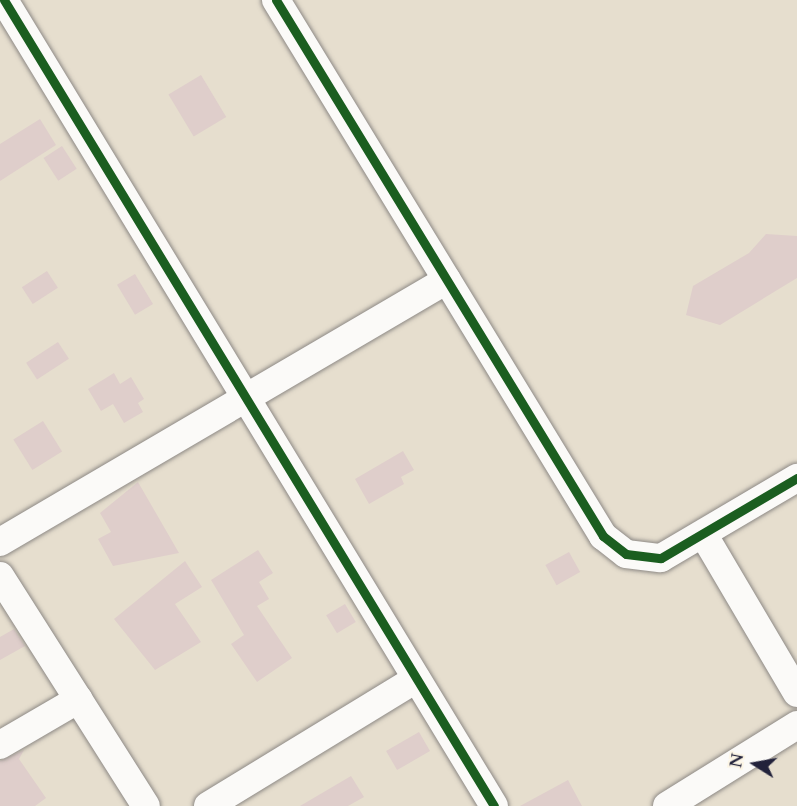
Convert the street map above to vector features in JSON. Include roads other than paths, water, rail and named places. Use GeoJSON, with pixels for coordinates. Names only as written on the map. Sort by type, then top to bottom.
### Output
{"type":"FeatureCollection","features":[{"type":"Feature","properties":{"kind":"street"},"geometry":{"type":"LineString","coordinates":[[4,0],[494,806]]}},
{"type":"Feature","properties":{"kind":"street"},"geometry":{"type":"LineString","coordinates":[[276,0],[603,536],[626,554],[661,558],[705,537],[797,478]]}},
{"type":"Feature","properties":{"kind":"street"},"geometry":{"type":"LineString","coordinates":[[0,542],[248,401],[447,280]]}},
{"type":"Feature","properties":{"kind":"street"},"geometry":{"type":"LineString","coordinates":[[705,537],[797,693]]}},
{"type":"Feature","properties":{"kind":"street"},"geometry":{"type":"LineString","coordinates":[[0,576],[147,806]]}},
{"type":"Feature","properties":{"kind":"street"},"geometry":{"type":"LineString","coordinates":[[208,806],[416,679]]}},
{"type":"Feature","properties":{"kind":"street"},"geometry":{"type":"LineString","coordinates":[[0,745],[79,699]]}},
{"type":"Feature","properties":{"kind":"street"},"geometry":{"type":"LineString","coordinates":[[667,806],[797,725]]}}]}
